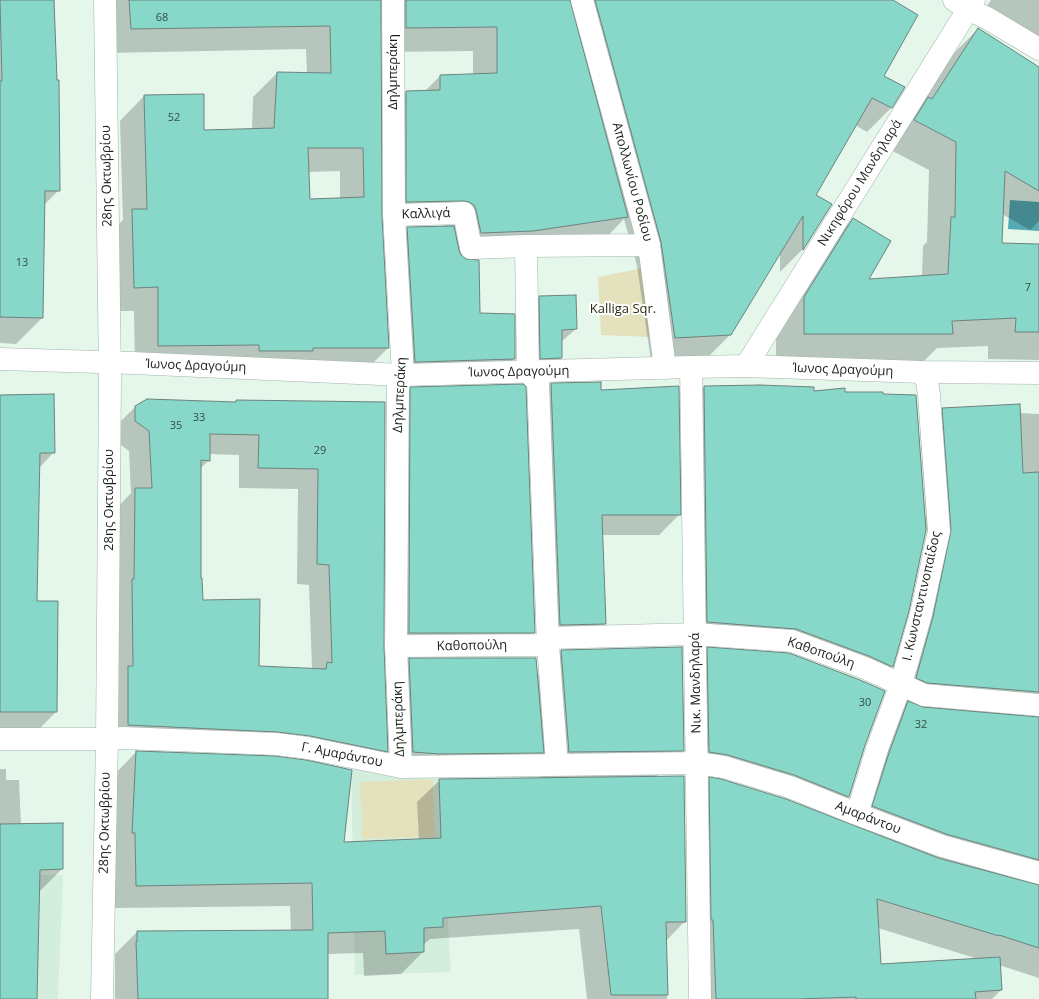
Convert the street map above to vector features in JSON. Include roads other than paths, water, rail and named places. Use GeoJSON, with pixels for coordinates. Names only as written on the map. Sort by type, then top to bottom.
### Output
{"type":"FeatureCollection","features":[{"type":"Feature","properties":{"kind":"street","name":"28ης Οκτωβρίου"},"geometry":{"type":"LineString","coordinates":[[102,999],[107,739],[110,362],[105,0]]}},
{"type":"Feature","properties":{"kind":"street","name":"Δηλμπεράκη"},"geometry":{"type":"LineString","coordinates":[[393,0],[394,215],[403,375],[398,384],[396,646],[401,767]]}},
{"type":"Feature","properties":{"kind":"street","name":"Απολλωνίου Ροδίου"},"geometry":{"type":"LineString","coordinates":[[582,0],[649,245],[666,368]]}},
{"type":"Feature","properties":{"kind":"street"},"geometry":{"type":"LineString","coordinates":[[965,3],[1039,49]]}},
{"type":"Feature","properties":{"kind":"street","name":"Νικηφόρου Μανδηλαρά"},"geometry":{"type":"LineString","coordinates":[[746,366],[965,3]]}},
{"type":"Feature","properties":{"kind":"street","name":"Καλλιγά"},"geometry":{"type":"LineString","coordinates":[[394,215],[464,213],[471,248],[649,245]]}},
{"type":"Feature","properties":{"kind":"street"},"geometry":{"type":"LineString","coordinates":[[526,246],[528,372],[538,382],[548,641],[557,765]]}},
{"type":"Feature","properties":{"kind":"street","name":"Ίωνος Δραγούμη"},"geometry":{"type":"LineString","coordinates":[[0,359],[110,362],[403,375],[746,366],[922,372],[1039,373]]}},
{"type":"Feature","properties":{"kind":"street","name":"Νικ. Μανδηλαρά"},"geometry":{"type":"LineString","coordinates":[[691,367],[700,999]]}},
{"type":"Feature","properties":{"kind":"street","name":"Ι. Κωνσταντινοπαίδος"},"geometry":{"type":"LineString","coordinates":[[856,814],[877,749],[902,684],[921,614],[939,531],[929,395],[927,381],[922,372]]}},
{"type":"Feature","properties":{"kind":"street","name":"Καθοπούλη"},"geometry":{"type":"LineString","coordinates":[[396,646],[695,634],[792,641],[865,668],[924,695],[1039,705]]}},
{"type":"Feature","properties":{"kind":"street","name":"Γ. Αμαράντου"},"geometry":{"type":"LineString","coordinates":[[0,739],[123,738],[276,744],[308,748],[401,767],[697,763]]}},
{"type":"Feature","properties":{"kind":"street","name":"Αμαράντου"},"geometry":{"type":"LineString","coordinates":[[697,763],[724,767],[790,787],[856,814],[942,846],[1039,873]]}},
{"type":"Feature","properties":{"kind":"water"},"geometry":{"type":"Polygon","coordinates":[[[1010,200],[1039,202],[1039,231],[1008,229],[1010,200]]]}},
{"type":"Feature","properties":{"kind":"park label","name":"Kalliga Sqr."},"geometry":{"type":"Point","coordinates":[623,309]}}]}
